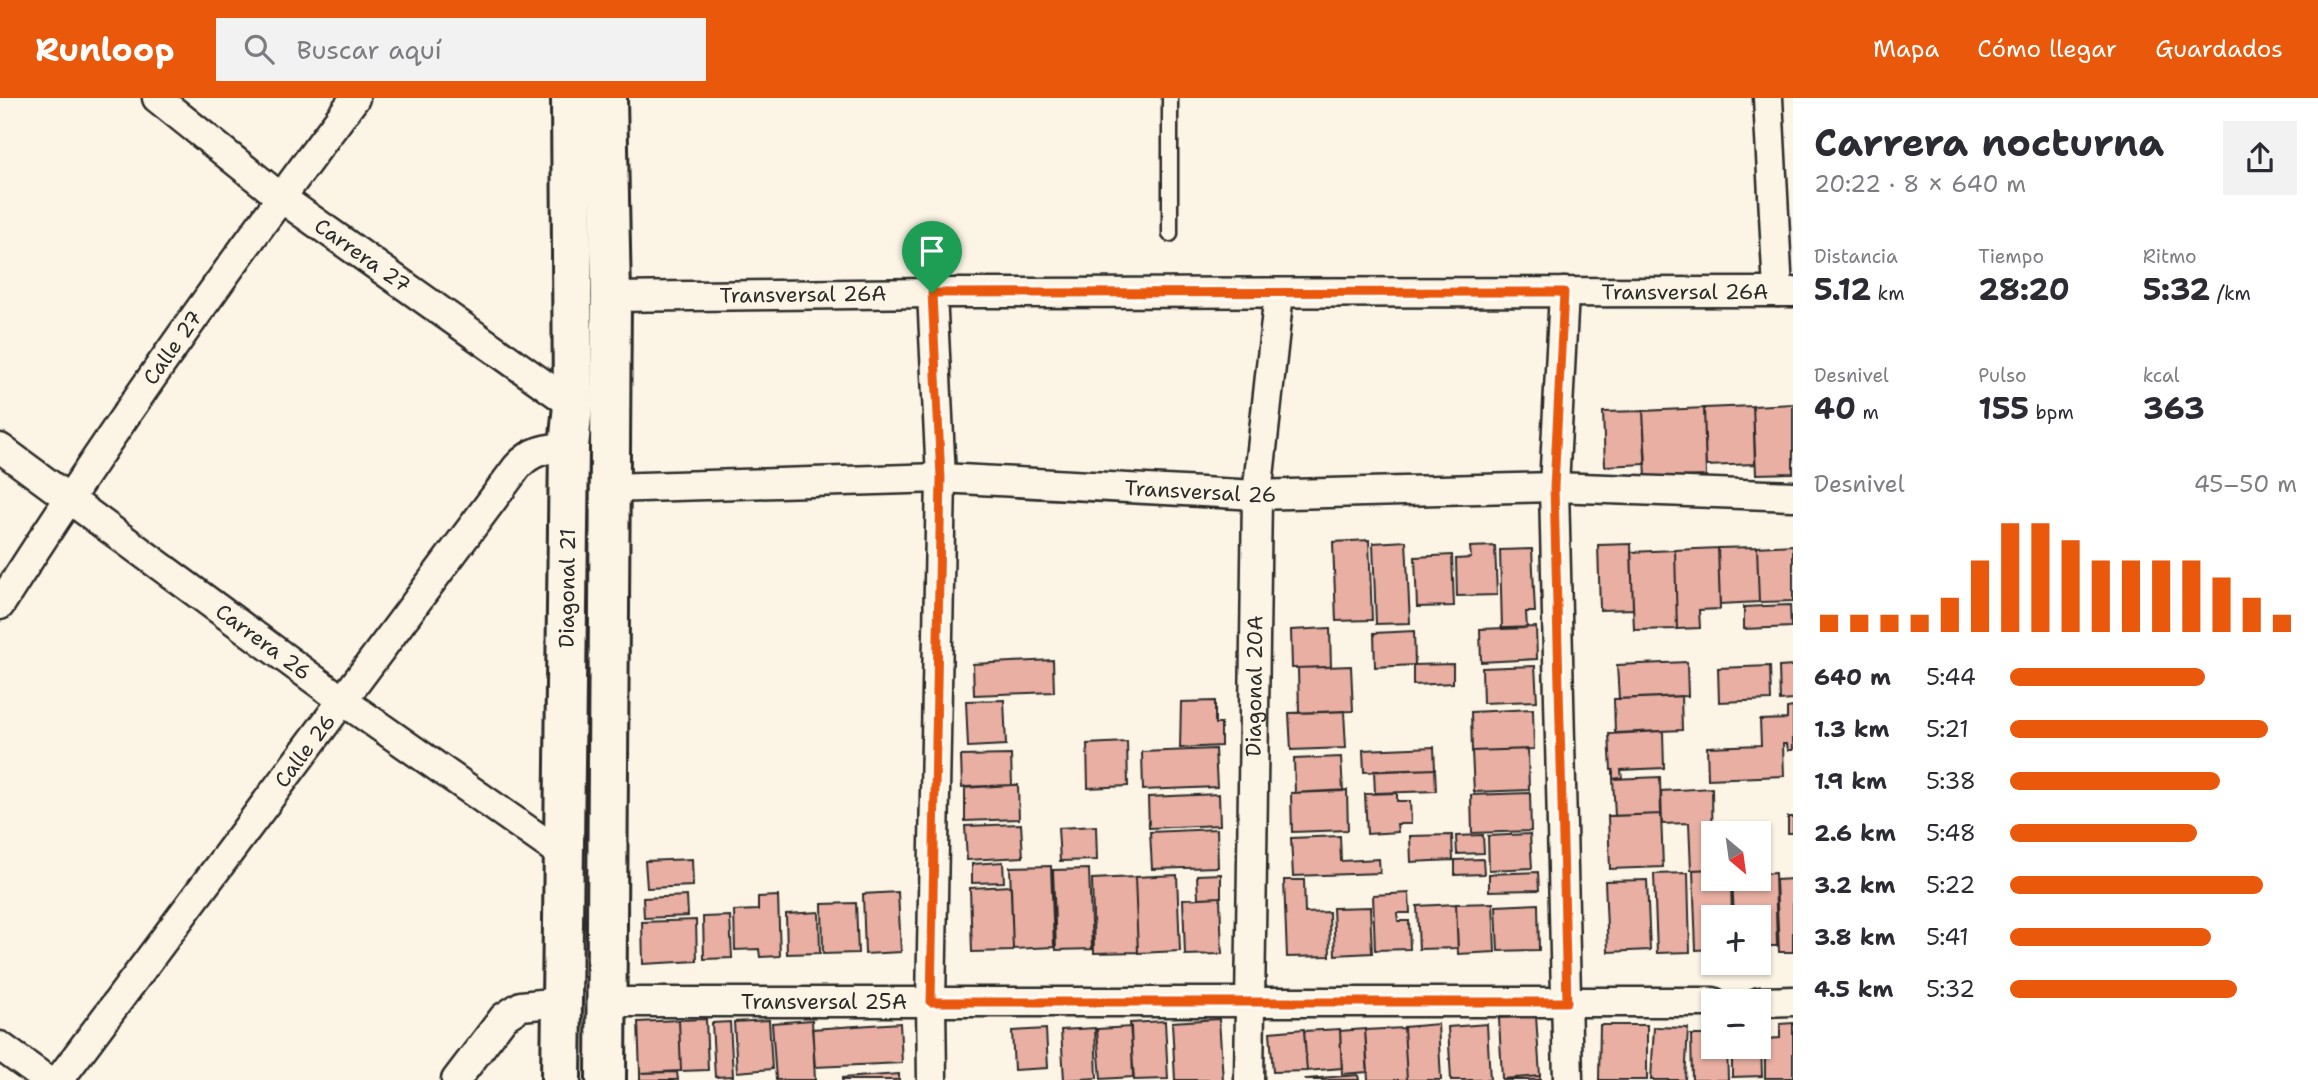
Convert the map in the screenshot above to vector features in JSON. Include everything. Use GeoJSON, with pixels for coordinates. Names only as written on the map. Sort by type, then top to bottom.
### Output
{"type":"FeatureCollection","features":[{"type":"Feature","properties":{"kind":"highway","name":"Diagonal 21"},"geometry":{"type":"LineString","coordinates":[[561,1080],[569,447],[573,405],[570,98]]}},
{"type":"Feature","properties":{"kind":"highway","name":"Diagonal 21"},"geometry":{"type":"LineString","coordinates":[[606,1080],[611,297],[607,98]]}},
{"type":"Feature","properties":{"kind":"street","name":"Carrera 27"},"geometry":{"type":"LineString","coordinates":[[157,98],[281,197],[573,405]]}},
{"type":"Feature","properties":{"kind":"street","name":"Calle 27"},"geometry":{"type":"LineString","coordinates":[[0,605],[68,497],[281,197],[355,98]]}},
{"type":"Feature","properties":{"kind":"street"},"geometry":{"type":"LineString","coordinates":[[1768,98],[1786,292]]}},
{"type":"Feature","properties":{"kind":"street"},"geometry":{"type":"LineString","coordinates":[[1564,292],[1554,487],[1568,1080]]}},
{"type":"Feature","properties":{"kind":"street","name":"Transversal 26A"},"geometry":{"type":"LineString","coordinates":[[611,297],[932,293],[1786,292]]}},
{"type":"Feature","properties":{"kind":"street"},"geometry":{"type":"LineString","coordinates":[[932,293],[941,478],[931,1002],[932,1080]]}},
{"type":"Feature","properties":{"kind":"street","name":"Diagonal 20A"},"geometry":{"type":"LineString","coordinates":[[1249,1080],[1257,495],[1279,293]]}},
{"type":"Feature","properties":{"kind":"street","name":"Calle 26"},"geometry":{"type":"LineString","coordinates":[[59,1080],[524,459],[543,448],[569,447]]}},
{"type":"Feature","properties":{"kind":"street","name":"Carrera 26"},"geometry":{"type":"LineString","coordinates":[[0,448],[342,700],[563,855]]}},
{"type":"Feature","properties":{"kind":"street","name":"Transversal 26"},"geometry":{"type":"LineString","coordinates":[[609,488],[941,478],[1257,495],[1554,487],[1793,496]]}},
{"type":"Feature","properties":{"kind":"street"},"geometry":{"type":"LineString","coordinates":[[456,1080],[504,1017],[522,1006],[561,1002]]}},
{"type":"Feature","properties":{"kind":"street","name":"Transversal 25A"},"geometry":{"type":"LineString","coordinates":[[605,1002],[1701,1002]]}},
{"type":"Feature","properties":{"kind":"street"},"geometry":{"type":"LineString","coordinates":[[1771,1002],[1793,1002]]}},
{"type":"Feature","properties":{"kind":"street"},"geometry":{"type":"LineString","coordinates":[[0,1046],[47,1080]]}},
{"type":"Feature","properties":{"kind":"lane"},"geometry":{"type":"LineString","coordinates":[[1170,98],[1170,234]]}},
{"type":"Feature","properties":{"kind":"building"},"geometry":{"type":"Polygon","coordinates":[[[1793,404],[1793,473],[1756,474],[1753,406],[1793,404]]]}},
{"type":"Feature","properties":{"kind":"building"},"geometry":{"type":"Polygon","coordinates":[[[1753,406],[1755,464],[1706,466],[1704,408],[1753,406]]]}},
{"type":"Feature","properties":{"kind":"building"},"geometry":{"type":"Polygon","coordinates":[[[1704,408],[1706,476],[1646,478],[1643,411],[1704,408]]]}},
{"type":"Feature","properties":{"kind":"building"},"geometry":{"type":"Polygon","coordinates":[[[1643,411],[1646,464],[1605,466],[1603,412],[1643,411]]]}},
{"type":"Feature","properties":{"kind":"building"},"geometry":{"type":"Polygon","coordinates":[[[1369,540],[1372,620],[1336,621],[1333,542],[1369,540]]]}},
{"type":"Feature","properties":{"kind":"building"},"geometry":{"type":"Polygon","coordinates":[[[1406,541],[1410,623],[1376,624],[1373,543],[1406,541]]]}},
{"type":"Feature","properties":{"kind":"building"},"geometry":{"type":"Polygon","coordinates":[[[1631,544],[1633,609],[1600,610],[1598,545],[1631,544]]]}},
{"type":"Feature","properties":{"kind":"building"},"geometry":{"type":"Polygon","coordinates":[[[1793,545],[1793,601],[1759,602],[1757,547],[1793,545]]]}},
{"type":"Feature","properties":{"kind":"building"},"geometry":{"type":"Polygon","coordinates":[[[1495,546],[1497,595],[1457,596],[1456,559],[1471,558],[1470,547],[1495,546]]]}},
{"type":"Feature","properties":{"kind":"building"},"geometry":{"type":"Polygon","coordinates":[[[1757,547],[1759,602],[1720,604],[1718,548],[1757,547]]]}},
{"type":"Feature","properties":{"kind":"building"},"geometry":{"type":"Polygon","coordinates":[[[1718,548],[1720,609],[1699,610],[1700,628],[1677,629],[1675,550],[1718,548]]]}},
{"type":"Feature","properties":{"kind":"building"},"geometry":{"type":"Polygon","coordinates":[[[1532,549],[1535,612],[1526,612],[1527,628],[1502,629],[1500,550],[1532,549]]]}},
{"type":"Feature","properties":{"kind":"building"},"geometry":{"type":"Polygon","coordinates":[[[1675,550],[1677,629],[1634,630],[1631,552],[1675,550]]]}},
{"type":"Feature","properties":{"kind":"building"},"geometry":{"type":"Polygon","coordinates":[[[1452,555],[1454,606],[1417,607],[1415,557],[1452,555]]]}},
{"type":"Feature","properties":{"kind":"building"},"geometry":{"type":"Polygon","coordinates":[[[1790,605],[1791,627],[1744,629],[1744,607],[1790,605]]]}},
{"type":"Feature","properties":{"kind":"building"},"geometry":{"type":"Polygon","coordinates":[[[1536,627],[1537,659],[1481,662],[1480,629],[1536,627]]]}},
{"type":"Feature","properties":{"kind":"building"},"geometry":{"type":"Polygon","coordinates":[[[1330,628],[1331,667],[1292,668],[1291,630],[1330,628]]]}},
{"type":"Feature","properties":{"kind":"building"},"geometry":{"type":"Polygon","coordinates":[[[1414,631],[1415,665],[1375,667],[1374,633],[1414,631]]]}},
{"type":"Feature","properties":{"kind":"building"},"geometry":{"type":"Polygon","coordinates":[[[1053,660],[1054,692],[974,695],[973,664],[1053,660]]]}},
{"type":"Feature","properties":{"kind":"building"},"geometry":{"type":"Polygon","coordinates":[[[1687,662],[1688,696],[1619,699],[1617,665],[1687,662]]]}},
{"type":"Feature","properties":{"kind":"building"},"geometry":{"type":"Polygon","coordinates":[[[1453,664],[1453,683],[1413,685],[1413,665],[1453,664]]]}},
{"type":"Feature","properties":{"kind":"building"},"geometry":{"type":"Polygon","coordinates":[[[1351,666],[1353,711],[1299,713],[1298,668],[1351,666]]]}},
{"type":"Feature","properties":{"kind":"building"},"geometry":{"type":"Polygon","coordinates":[[[1535,666],[1537,701],[1483,703],[1482,668],[1535,666]]]}},
{"type":"Feature","properties":{"kind":"building"},"geometry":{"type":"Polygon","coordinates":[[[1770,666],[1771,700],[1719,702],[1718,668],[1770,666]]]}},
{"type":"Feature","properties":{"kind":"building"},"geometry":{"type":"Polygon","coordinates":[[[1793,666],[1793,700],[1780,701],[1779,667],[1793,666]]]}},
{"type":"Feature","properties":{"kind":"building"},"geometry":{"type":"Polygon","coordinates":[[[1681,696],[1682,730],[1615,733],[1614,699],[1681,696]]]}},
{"type":"Feature","properties":{"kind":"building"},"geometry":{"type":"Polygon","coordinates":[[[1004,700],[1006,745],[968,747],[966,701],[1004,700]]]}},
{"type":"Feature","properties":{"kind":"building"},"geometry":{"type":"Polygon","coordinates":[[[1215,701],[1215,724],[1221,724],[1221,746],[1180,748],[1181,702],[1215,701]]]}},
{"type":"Feature","properties":{"kind":"building"},"geometry":{"type":"Polygon","coordinates":[[[1793,707],[1793,750],[1788,750],[1787,744],[1783,744],[1784,776],[1708,779],[1707,747],[1761,745],[1760,720],[1787,719],[1787,708],[1793,707]]]}},
{"type":"Feature","properties":{"kind":"building"},"geometry":{"type":"Polygon","coordinates":[[[1533,709],[1534,749],[1472,751],[1471,712],[1533,709]]]}},
{"type":"Feature","properties":{"kind":"building"},"geometry":{"type":"Polygon","coordinates":[[[1344,711],[1346,748],[1291,750],[1289,713],[1344,711]]]}},
{"type":"Feature","properties":{"kind":"building"},"geometry":{"type":"Polygon","coordinates":[[[1663,731],[1664,768],[1621,770],[1622,778],[1613,779],[1609,734],[1663,731]]]}},
{"type":"Feature","properties":{"kind":"building"},"geometry":{"type":"Polygon","coordinates":[[[1127,742],[1128,786],[1088,788],[1087,744],[1127,742]]]}},
{"type":"Feature","properties":{"kind":"building"},"geometry":{"type":"Polygon","coordinates":[[[1434,747],[1435,769],[1364,772],[1363,750],[1434,747]]]}},
{"type":"Feature","properties":{"kind":"building"},"geometry":{"type":"Polygon","coordinates":[[[1215,749],[1217,787],[1143,790],[1142,752],[1215,749]]]}},
{"type":"Feature","properties":{"kind":"building"},"geometry":{"type":"Polygon","coordinates":[[[1528,749],[1529,790],[1474,792],[1472,751],[1528,749]]]}},
{"type":"Feature","properties":{"kind":"building"},"geometry":{"type":"Polygon","coordinates":[[[1011,755],[1012,785],[962,788],[961,756],[1011,755]]]}},
{"type":"Feature","properties":{"kind":"building"},"geometry":{"type":"Polygon","coordinates":[[[1341,757],[1343,791],[1295,793],[1294,759],[1341,757]]]}},
{"type":"Feature","properties":{"kind":"building"},"geometry":{"type":"Polygon","coordinates":[[[1435,769],[1436,791],[1375,793],[1374,771],[1435,769]]]}},
{"type":"Feature","properties":{"kind":"building"},"geometry":{"type":"Polygon","coordinates":[[[1660,777],[1661,814],[1615,816],[1613,779],[1660,777]]]}},
{"type":"Feature","properties":{"kind":"building"},"geometry":{"type":"Polygon","coordinates":[[[1018,785],[1019,819],[965,821],[965,787],[1018,785]]]}},
{"type":"Feature","properties":{"kind":"building"},"geometry":{"type":"Polygon","coordinates":[[[1712,788],[1712,821],[1701,821],[1701,870],[1691,870],[1689,823],[1662,824],[1661,791],[1712,788]]]}},
{"type":"Feature","properties":{"kind":"building"},"geometry":{"type":"Polygon","coordinates":[[[1347,790],[1348,830],[1292,832],[1291,793],[1347,790]]]}},
{"type":"Feature","properties":{"kind":"building"},"geometry":{"type":"Polygon","coordinates":[[[1397,793],[1397,801],[1410,801],[1411,824],[1397,824],[1398,832],[1367,834],[1365,794],[1397,793]]]}},
{"type":"Feature","properties":{"kind":"building"},"geometry":{"type":"Polygon","coordinates":[[[1530,793],[1531,831],[1472,833],[1471,795],[1530,793]]]}},
{"type":"Feature","properties":{"kind":"building"},"geometry":{"type":"Polygon","coordinates":[[[1219,794],[1220,825],[1149,828],[1148,797],[1219,794]]]}},
{"type":"Feature","properties":{"kind":"building"},"geometry":{"type":"Polygon","coordinates":[[[1661,814],[1663,867],[1610,869],[1608,816],[1661,814]]]}},
{"type":"Feature","properties":{"kind":"building"},"geometry":{"type":"Polygon","coordinates":[[[1788,817],[1793,817],[1793,833],[1788,833],[1788,817]]]}},
{"type":"Feature","properties":{"kind":"building"},"geometry":{"type":"Polygon","coordinates":[[[1021,824],[1023,857],[967,860],[965,826],[1021,824]]]}},
{"type":"Feature","properties":{"kind":"building"},"geometry":{"type":"Polygon","coordinates":[[[1096,826],[1097,860],[1060,861],[1058,828],[1096,826]]]}},
{"type":"Feature","properties":{"kind":"building"},"geometry":{"type":"Polygon","coordinates":[[[1217,829],[1218,867],[1152,869],[1150,832],[1217,829]]]}},
{"type":"Feature","properties":{"kind":"building"},"geometry":{"type":"Polygon","coordinates":[[[1530,834],[1532,868],[1489,870],[1488,836],[1530,834]]]}},
{"type":"Feature","properties":{"kind":"building"},"geometry":{"type":"Polygon","coordinates":[[[1452,835],[1453,860],[1411,862],[1410,836],[1452,835]]]}},
{"type":"Feature","properties":{"kind":"building"},"geometry":{"type":"Polygon","coordinates":[[[1483,835],[1484,853],[1457,854],[1456,836],[1483,835]]]}},
{"type":"Feature","properties":{"kind":"building"},"geometry":{"type":"Polygon","coordinates":[[[1340,836],[1341,861],[1379,859],[1380,873],[1293,876],[1291,838],[1340,836]]]}},
{"type":"Feature","properties":{"kind":"building"},"geometry":{"type":"Polygon","coordinates":[[[692,859],[693,886],[647,888],[645,861],[692,859]]]}},
{"type":"Feature","properties":{"kind":"building"},"geometry":{"type":"Polygon","coordinates":[[[1483,859],[1484,874],[1455,875],[1455,860],[1483,859]]]}},
{"type":"Feature","properties":{"kind":"building"},"geometry":{"type":"Polygon","coordinates":[[[1003,862],[1004,882],[972,883],[972,864],[1003,862]]]}},
{"type":"Feature","properties":{"kind":"building"},"geometry":{"type":"Polygon","coordinates":[[[1051,866],[1054,947],[1013,949],[1010,867],[1051,866]]]}},
{"type":"Feature","properties":{"kind":"building"},"geometry":{"type":"Polygon","coordinates":[[[1089,869],[1092,949],[1056,950],[1053,870],[1089,869]]]}},
{"type":"Feature","properties":{"kind":"building"},"geometry":{"type":"Polygon","coordinates":[[[1693,870],[1701,870],[1701,891],[1731,891],[1732,905],[1701,905],[1701,950],[1696,950],[1693,870]]]}},
{"type":"Feature","properties":{"kind":"building"},"geometry":{"type":"Polygon","coordinates":[[[1538,872],[1539,890],[1489,891],[1489,874],[1538,872]]]}},
{"type":"Feature","properties":{"kind":"building"},"geometry":{"type":"Polygon","coordinates":[[[1688,873],[1690,952],[1657,953],[1654,874],[1688,873]]]}},
{"type":"Feature","properties":{"kind":"building"},"geometry":{"type":"Polygon","coordinates":[[[1771,873],[1775,873],[1777,946],[1771,946],[1771,905],[1733,905],[1733,891],[1771,891],[1771,873]]]}},
{"type":"Feature","properties":{"kind":"building"},"geometry":{"type":"Polygon","coordinates":[[[1221,874],[1221,897],[1198,898],[1197,875],[1221,874]]]}},
{"type":"Feature","properties":{"kind":"building"},"geometry":{"type":"Polygon","coordinates":[[[1177,875],[1180,951],[1138,953],[1135,877],[1177,875]]]}},
{"type":"Feature","properties":{"kind":"building"},"geometry":{"type":"Polygon","coordinates":[[[1135,877],[1138,952],[1094,953],[1092,879],[1135,877]]]}},
{"type":"Feature","properties":{"kind":"building"},"geometry":{"type":"Polygon","coordinates":[[[1793,879],[1793,952],[1779,952],[1776,880],[1793,879]]]}},
{"type":"Feature","properties":{"kind":"building"},"geometry":{"type":"Polygon","coordinates":[[[1284,880],[1304,880],[1305,913],[1329,912],[1330,956],[1287,957],[1284,880]]]}},
{"type":"Feature","properties":{"kind":"building"},"geometry":{"type":"Polygon","coordinates":[[[1647,880],[1650,950],[1608,952],[1605,881],[1647,880]]]}},
{"type":"Feature","properties":{"kind":"building"},"geometry":{"type":"Polygon","coordinates":[[[1011,886],[1013,951],[972,952],[970,888],[1011,886]]]}},
{"type":"Feature","properties":{"kind":"building"},"geometry":{"type":"Polygon","coordinates":[[[898,892],[901,952],[865,954],[863,894],[898,892]]]}},
{"type":"Feature","properties":{"kind":"building"},"geometry":{"type":"Polygon","coordinates":[[[1409,893],[1410,913],[1397,913],[1398,921],[1409,921],[1410,949],[1375,950],[1373,895],[1409,893]]]}},
{"type":"Feature","properties":{"kind":"building"},"geometry":{"type":"Polygon","coordinates":[[[687,896],[688,916],[644,918],[643,898],[687,896]]]}},
{"type":"Feature","properties":{"kind":"building"},"geometry":{"type":"Polygon","coordinates":[[[778,896],[780,956],[760,957],[759,949],[735,950],[734,911],[758,910],[758,897],[778,896]]]}},
{"type":"Feature","properties":{"kind":"building"},"geometry":{"type":"Polygon","coordinates":[[[1220,897],[1222,954],[1185,955],[1183,899],[1220,897]]]}},
{"type":"Feature","properties":{"kind":"building"},"geometry":{"type":"Polygon","coordinates":[[[856,903],[858,953],[823,954],[822,904],[856,903]]]}},
{"type":"Feature","properties":{"kind":"building"},"geometry":{"type":"Polygon","coordinates":[[[1493,903],[1495,952],[1458,954],[1456,904],[1493,903]]]}},
{"type":"Feature","properties":{"kind":"building"},"geometry":{"type":"Polygon","coordinates":[[[1456,904],[1458,948],[1419,949],[1417,906],[1456,904]]]}},
{"type":"Feature","properties":{"kind":"building"},"geometry":{"type":"Polygon","coordinates":[[[1538,904],[1539,950],[1498,951],[1496,906],[1538,904]]]}},
{"type":"Feature","properties":{"kind":"building"},"geometry":{"type":"Polygon","coordinates":[[[1370,907],[1372,953],[1335,955],[1333,908],[1370,907]]]}},
{"type":"Feature","properties":{"kind":"building"},"geometry":{"type":"Polygon","coordinates":[[[819,912],[820,953],[787,954],[786,914],[819,912]]]}},
{"type":"Feature","properties":{"kind":"building"},"geometry":{"type":"Polygon","coordinates":[[[730,916],[732,958],[704,959],[703,917],[730,916]]]}},
{"type":"Feature","properties":{"kind":"building"},"geometry":{"type":"Polygon","coordinates":[[[696,920],[697,961],[643,964],[642,922],[696,920]]]}},
{"type":"Feature","properties":{"kind":"building"},"geometry":{"type":"Polygon","coordinates":[[[1536,1016],[1540,1076],[1502,1079],[1499,1018],[1536,1016]]]}},
{"type":"Feature","properties":{"kind":"building"},"geometry":{"type":"Polygon","coordinates":[[[706,1019],[708,1070],[681,1071],[679,1020],[706,1019]]]}},
{"type":"Feature","properties":{"kind":"building"},"geometry":{"type":"Polygon","coordinates":[[[1219,1019],[1223,1080],[1175,1080],[1172,1022],[1219,1019]]]}},
{"type":"Feature","properties":{"kind":"building"},"geometry":{"type":"Polygon","coordinates":[[[679,1020],[681,1071],[640,1073],[638,1022],[679,1020]]]}},
{"type":"Feature","properties":{"kind":"building"},"geometry":{"type":"Polygon","coordinates":[[[769,1020],[772,1069],[737,1072],[734,1022],[769,1020]]]}},
{"type":"Feature","properties":{"kind":"building"},"geometry":{"type":"Polygon","coordinates":[[[812,1020],[815,1080],[776,1080],[772,1023],[812,1020]]]}},
{"type":"Feature","properties":{"kind":"building"},"geometry":{"type":"Polygon","coordinates":[[[1165,1021],[1168,1079],[1134,1080],[1130,1023],[1165,1021]]]}},
{"type":"Feature","properties":{"kind":"building"},"geometry":{"type":"Polygon","coordinates":[[[730,1022],[733,1076],[715,1077],[712,1023],[730,1022]]]}},
{"type":"Feature","properties":{"kind":"building"},"geometry":{"type":"Polygon","coordinates":[[[900,1023],[902,1063],[815,1067],[812,1029],[900,1023]]]}},
{"type":"Feature","properties":{"kind":"building"},"geometry":{"type":"Polygon","coordinates":[[[1793,1023],[1793,1078],[1765,1078],[1765,1059],[1771,1059],[1771,1039],[1780,1038],[1780,1024],[1793,1023]]]}},
{"type":"Feature","properties":{"kind":"building"},"geometry":{"type":"Polygon","coordinates":[[[1438,1024],[1441,1080],[1407,1080],[1404,1027],[1438,1024]]]}},
{"type":"Feature","properties":{"kind":"building"},"geometry":{"type":"Polygon","coordinates":[[[1487,1024],[1490,1080],[1451,1080],[1448,1027],[1487,1024]]]}},
{"type":"Feature","properties":{"kind":"building"},"geometry":{"type":"Polygon","coordinates":[[[1600,1025],[1647,1025],[1647,1080],[1599,1080],[1600,1025]]]}},
{"type":"Feature","properties":{"kind":"building"},"geometry":{"type":"Polygon","coordinates":[[[1131,1027],[1133,1077],[1101,1079],[1097,1029],[1131,1027]]]}},
{"type":"Feature","properties":{"kind":"building"},"geometry":{"type":"Polygon","coordinates":[[[1654,1027],[1688,1028],[1685,1080],[1651,1080],[1654,1027]]]}},
{"type":"Feature","properties":{"kind":"building"},"geometry":{"type":"Polygon","coordinates":[[[1095,1028],[1097,1078],[1064,1080],[1061,1030],[1095,1028]]]}},
{"type":"Feature","properties":{"kind":"building"},"geometry":{"type":"Polygon","coordinates":[[[1404,1028],[1407,1080],[1368,1080],[1365,1030],[1404,1028]]]}},
{"type":"Feature","properties":{"kind":"building"},"geometry":{"type":"Polygon","coordinates":[[[1046,1029],[1048,1068],[1014,1070],[1012,1031],[1046,1029]]]}},
{"type":"Feature","properties":{"kind":"building"},"geometry":{"type":"Polygon","coordinates":[[[1304,1029],[1307,1071],[1273,1072],[1270,1032],[1304,1029]]]}},
{"type":"Feature","properties":{"kind":"building"},"geometry":{"type":"Polygon","coordinates":[[[1340,1029],[1342,1068],[1307,1071],[1304,1031],[1340,1029]]]}},
{"type":"Feature","properties":{"kind":"building"},"geometry":{"type":"Polygon","coordinates":[[[1365,1029],[1368,1072],[1342,1074],[1340,1031],[1365,1029]]]}},
{"type":"Feature","properties":{"kind":"building"},"geometry":{"type":"Polygon","coordinates":[[[1691,1035],[1701,1035],[1701,1059],[1727,1059],[1728,1080],[1692,1080],[1691,1035]]]}},
{"type":"Feature","properties":{"kind":"building"},"geometry":{"type":"Polygon","coordinates":[[[1732,1059],[1762,1059],[1762,1076],[1732,1077],[1732,1059]]]}},
{"type":"Feature","properties":{"kind":"building"},"geometry":{"type":"Polygon","coordinates":[[[677,1072],[678,1080],[640,1080],[640,1073],[677,1072]]]}},
{"type":"Feature","properties":{"kind":"building"},"geometry":{"type":"Polygon","coordinates":[[[899,1074],[899,1080],[842,1080],[842,1078],[899,1074]]]}},
{"type":"Feature","properties":{"kind":"building"},"geometry":{"type":"Polygon","coordinates":[[[1358,1075],[1359,1080],[1305,1079],[1358,1075]]]}},
{"type":"Feature","properties":{"kind":"building"},"geometry":{"type":"Polygon","coordinates":[[[1540,1076],[1540,1080],[1505,1080],[1505,1079],[1540,1076]]]}},
{"type":"Feature","properties":{"kind":"route"},"geometry":{"type":"LineString","coordinates":[[1564,292],[1554,487],[1567,1002],[931,1002],[941,478],[932,293],[1564,292]]}}]}
